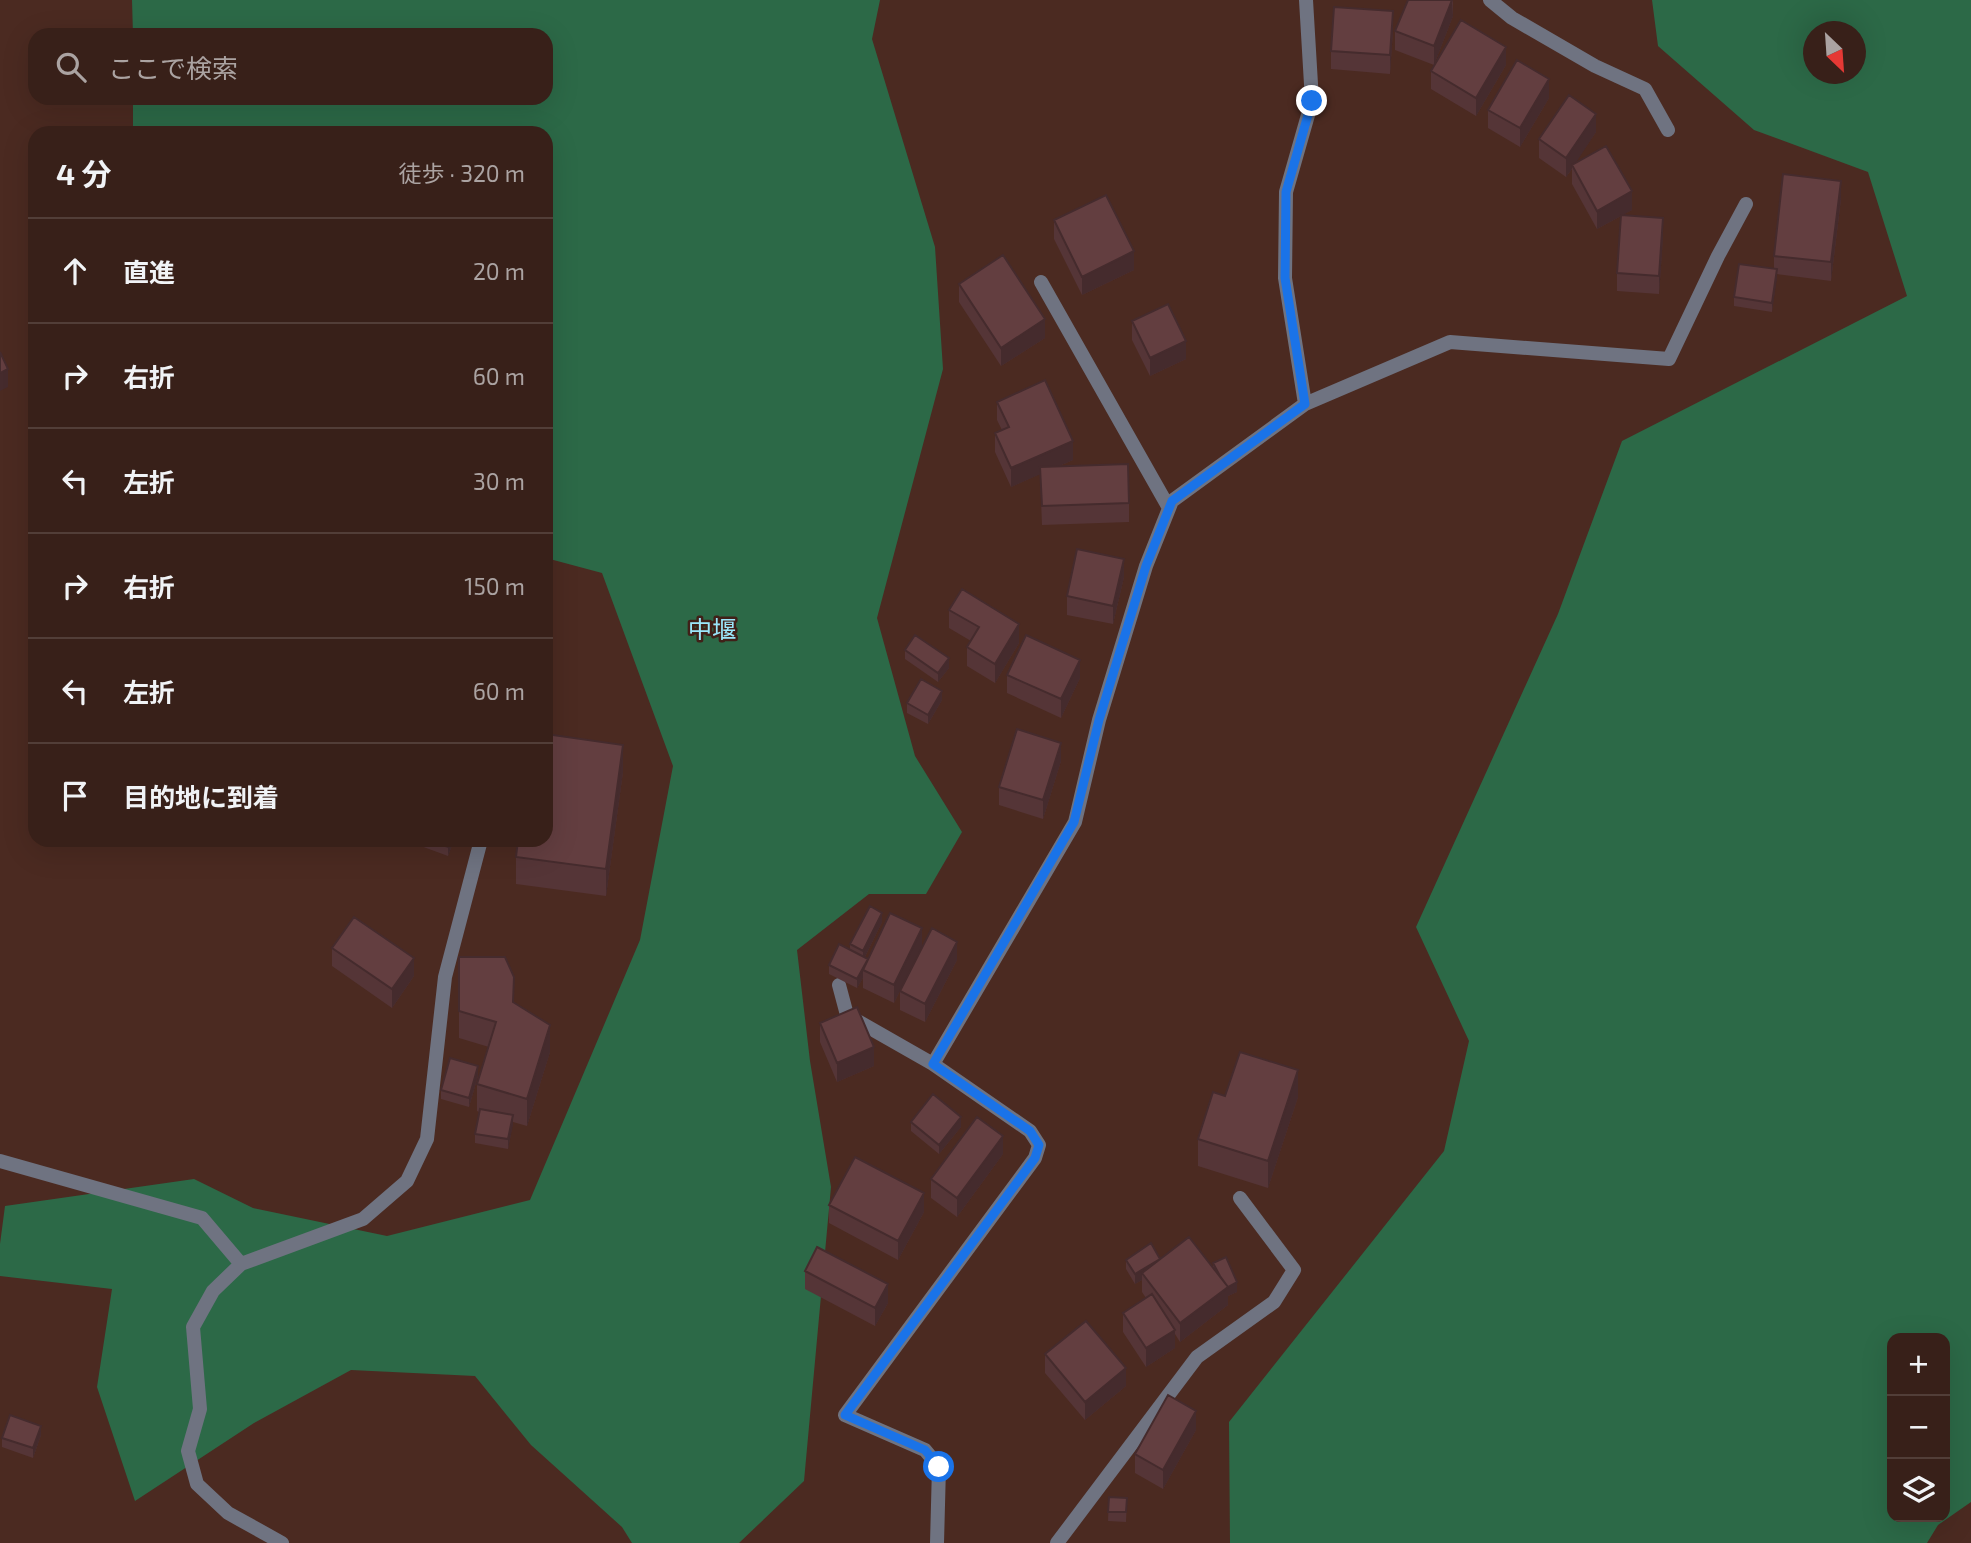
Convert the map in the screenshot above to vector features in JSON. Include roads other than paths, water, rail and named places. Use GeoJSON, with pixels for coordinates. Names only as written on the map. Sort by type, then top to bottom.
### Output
{"type":"FeatureCollection","features":[{"type":"Feature","properties":{"kind":"street"},"geometry":{"type":"LineString","coordinates":[[1305,404],[1285,266],[1286,192],[1312,101],[1306,0]]}},
{"type":"Feature","properties":{"kind":"street"},"geometry":{"type":"LineString","coordinates":[[1490,0],[1524,25],[1595,65],[1645,89],[1668,130]]}},
{"type":"Feature","properties":{"kind":"street"},"geometry":{"type":"LineString","coordinates":[[933,1064],[1074,822],[1099,720],[1146,566],[1172,501],[1305,404],[1450,342],[1669,359],[1746,204]]}},
{"type":"Feature","properties":{"kind":"street"},"geometry":{"type":"LineString","coordinates":[[1041,282],[1169,508]]}},
{"type":"Feature","properties":{"kind":"street"},"geometry":{"type":"LineString","coordinates":[[282,1543],[228,1513],[197,1484],[188,1451],[200,1409],[193,1327],[212,1291],[241,1264],[363,1219],[407,1181],[428,1139],[445,977],[479,847]]}},
{"type":"Feature","properties":{"kind":"street"},"geometry":{"type":"LineString","coordinates":[[839,985],[847,1015],[933,1064],[1030,1131],[1039,1145],[1035,1158],[845,1415],[925,1450],[939,1467],[937,1543]]}},
{"type":"Feature","properties":{"kind":"street"},"geometry":{"type":"LineString","coordinates":[[0,1161],[202,1218],[241,1264]]}},
{"type":"Feature","properties":{"kind":"street"},"geometry":{"type":"LineString","coordinates":[[1057,1543],[1197,1357],[1274,1303],[1294,1270],[1240,1198]]}},
{"type":"Feature","properties":{"kind":"district","name":"中堰"},"geometry":{"type":"Point","coordinates":[712,628]}}]}
